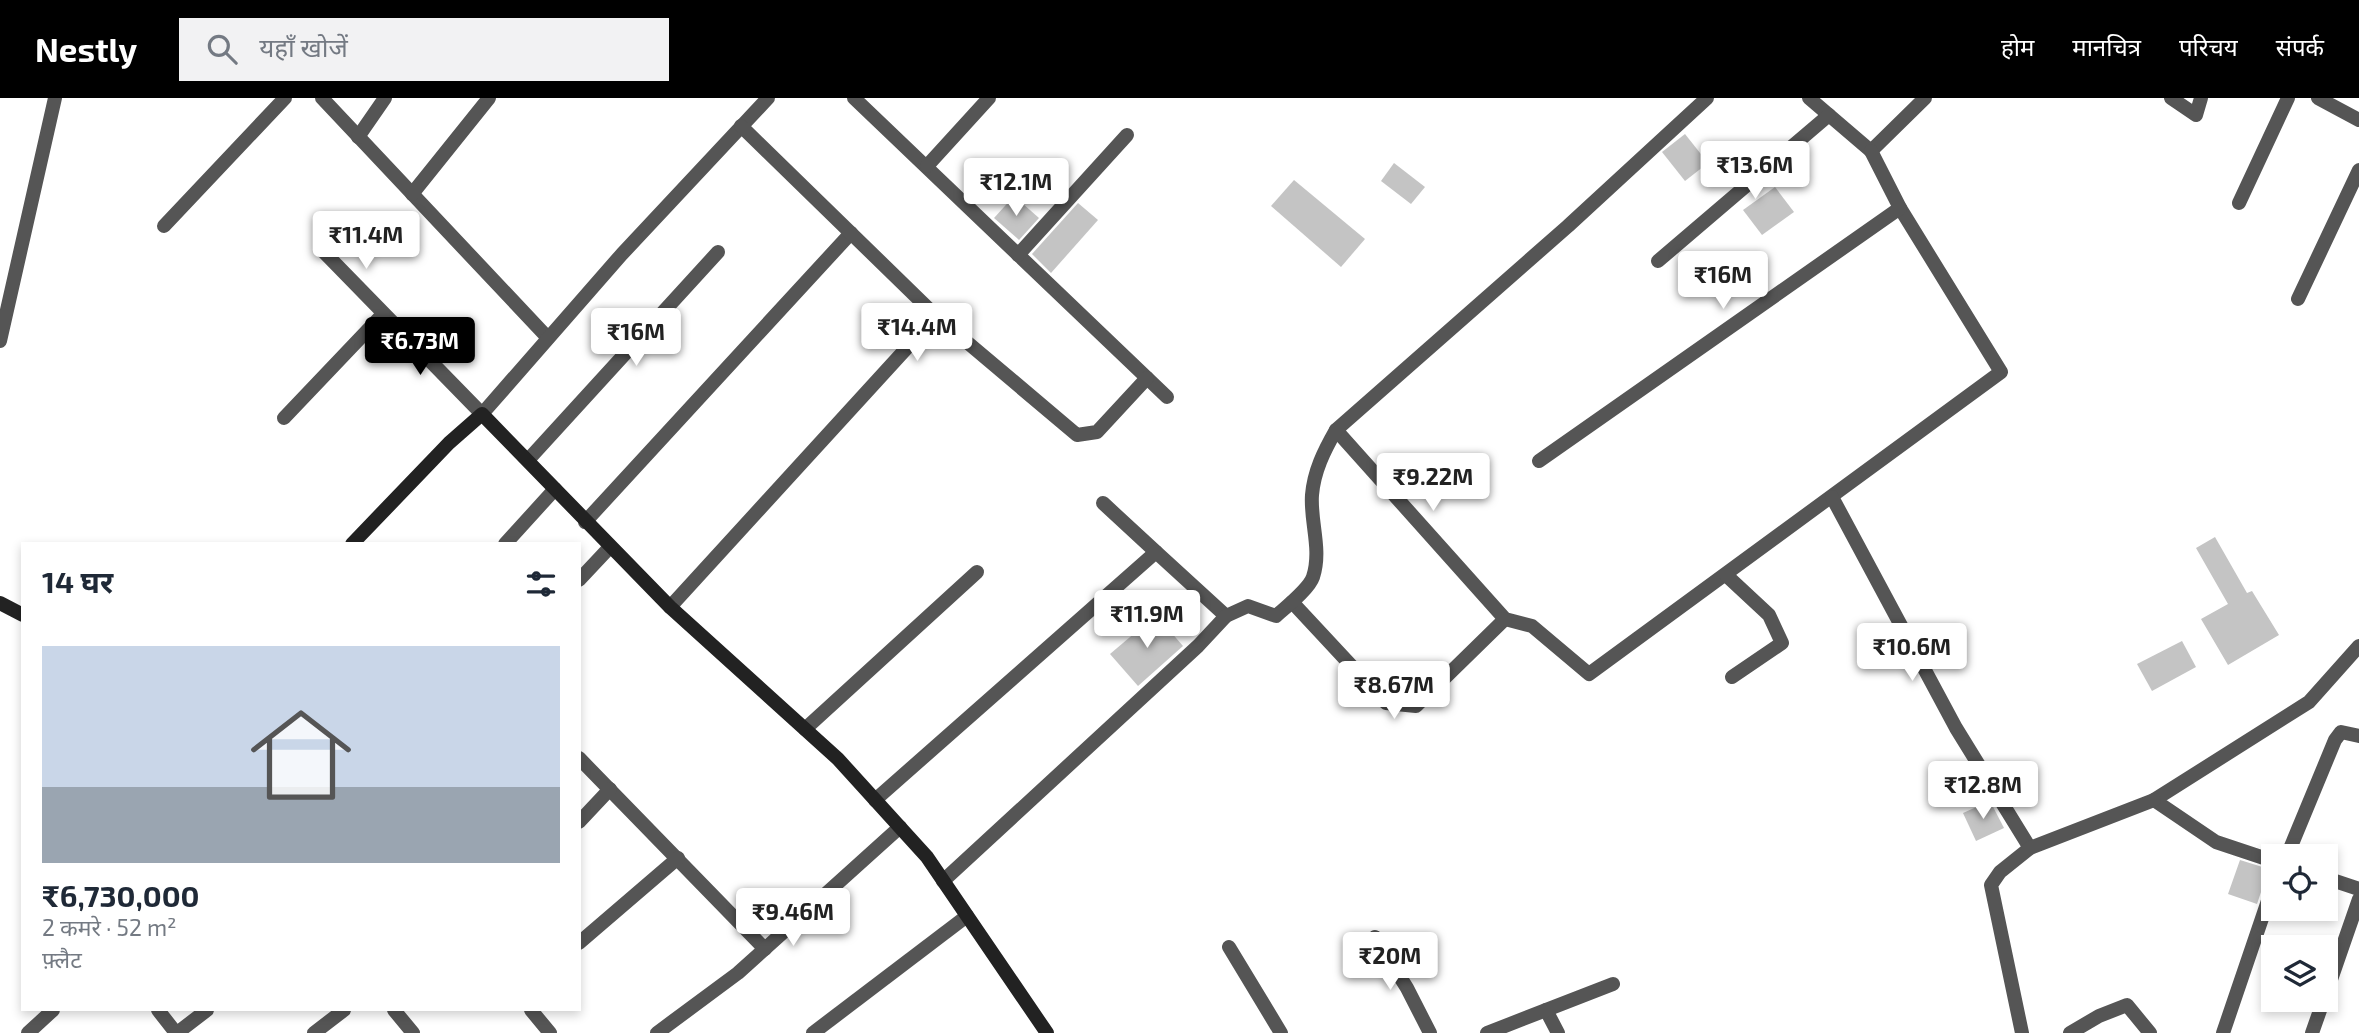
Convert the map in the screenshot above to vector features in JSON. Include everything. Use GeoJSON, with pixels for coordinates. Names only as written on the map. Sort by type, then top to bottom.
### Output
{"type":"FeatureCollection","features":[{"type":"Feature","properties":{"kind":"street"},"geometry":{"type":"LineString","coordinates":[[0,341],[55,98]]}},
{"type":"Feature","properties":{"kind":"street"},"geometry":{"type":"LineString","coordinates":[[164,226],[285,98]]}},
{"type":"Feature","properties":{"kind":"street"},"geometry":{"type":"LineString","coordinates":[[321,98],[548,338]]}},
{"type":"Feature","properties":{"kind":"street"},"geometry":{"type":"LineString","coordinates":[[358,137],[385,98]]}},
{"type":"Feature","properties":{"kind":"street"},"geometry":{"type":"LineString","coordinates":[[412,194],[489,98]]}},
{"type":"Feature","properties":{"kind":"street"},"geometry":{"type":"LineString","coordinates":[[354,542],[449,443],[482,414],[622,254],[768,98]]}},
{"type":"Feature","properties":{"kind":"street"},"geometry":{"type":"LineString","coordinates":[[854,98],[1167,397]]}},
{"type":"Feature","properties":{"kind":"street"},"geometry":{"type":"LineString","coordinates":[[927,166],[989,98]]}},
{"type":"Feature","properties":{"kind":"street"},"geometry":{"type":"LineString","coordinates":[[943,881],[1198,646],[1226,616],[1248,606],[1276,616],[1292,602],[1313,578],[1317,544],[1312,496],[1320,459],[1336,429],[1568,226],[1707,98]]}},
{"type":"Feature","properties":{"kind":"street"},"geometry":{"type":"LineString","coordinates":[[1336,429],[1505,619],[1532,626],[1589,674],[2001,372],[1900,208],[1871,151],[1809,98]]}},
{"type":"Feature","properties":{"kind":"street"},"geometry":{"type":"LineString","coordinates":[[1871,151],[1925,98]]}},
{"type":"Feature","properties":{"kind":"street"},"geometry":{"type":"LineString","coordinates":[[2171,98],[2196,115],[2202,98]]}},
{"type":"Feature","properties":{"kind":"street"},"geometry":{"type":"LineString","coordinates":[[2239,203],[2288,98]]}},
{"type":"Feature","properties":{"kind":"street"},"geometry":{"type":"LineString","coordinates":[[2318,98],[2359,120]]}},
{"type":"Feature","properties":{"kind":"street"},"geometry":{"type":"LineString","coordinates":[[1658,261],[1829,115]]}},
{"type":"Feature","properties":{"kind":"street"},"geometry":{"type":"LineString","coordinates":[[741,126],[936,316],[1077,435],[1097,432],[1147,378]]}},
{"type":"Feature","properties":{"kind":"street"},"geometry":{"type":"LineString","coordinates":[[1018,255],[1126,135]]}},
{"type":"Feature","properties":{"kind":"street"},"geometry":{"type":"LineString","coordinates":[[2298,299],[2359,170]]}},
{"type":"Feature","properties":{"kind":"street"},"geometry":{"type":"LineString","coordinates":[[1539,461],[1900,208]]}},
{"type":"Feature","properties":{"kind":"street"},"geometry":{"type":"LineString","coordinates":[[585,522],[851,233]]}},
{"type":"Feature","properties":{"kind":"street"},"geometry":{"type":"LineString","coordinates":[[323,251],[670,607],[838,759],[927,857],[1047,1033]]}},
{"type":"Feature","properties":{"kind":"street"},"geometry":{"type":"LineString","coordinates":[[528,460],[718,252]]}},
{"type":"Feature","properties":{"kind":"street"},"geometry":{"type":"LineString","coordinates":[[284,418],[383,314]]}},
{"type":"Feature","properties":{"kind":"street"},"geometry":{"type":"LineString","coordinates":[[670,607],[936,316]]}},
{"type":"Feature","properties":{"kind":"street"},"geometry":{"type":"LineString","coordinates":[[507,542],[555,489]]}},
{"type":"Feature","properties":{"kind":"street"},"geometry":{"type":"LineString","coordinates":[[1832,497],[1956,728],[2031,848]]}},
{"type":"Feature","properties":{"kind":"street"},"geometry":{"type":"LineString","coordinates":[[1102,503],[1226,616]]}},
{"type":"Feature","properties":{"kind":"street"},"geometry":{"type":"LineString","coordinates":[[581,578],[610,547]]}},
{"type":"Feature","properties":{"kind":"street"},"geometry":{"type":"LineString","coordinates":[[875,800],[1156,552]]}},
{"type":"Feature","properties":{"kind":"street"},"geometry":{"type":"LineString","coordinates":[[805,729],[977,572]]}},
{"type":"Feature","properties":{"kind":"street"},"geometry":{"type":"LineString","coordinates":[[1726,575],[1769,615],[1782,643],[1732,677]]}},
{"type":"Feature","properties":{"kind":"street"},"geometry":{"type":"LineString","coordinates":[[1292,602],[1386,703],[1416,706],[1505,619]]}},
{"type":"Feature","properties":{"kind":"street"},"geometry":{"type":"LineString","coordinates":[[0,603],[21,614]]}},
{"type":"Feature","properties":{"kind":"street"},"geometry":{"type":"LineString","coordinates":[[2022,1033],[1991,885],[2000,872],[2031,848],[2154,800],[2309,702],[2359,646]]}},
{"type":"Feature","properties":{"kind":"street"},"geometry":{"type":"LineString","coordinates":[[2292,844],[2335,740],[2341,732],[2359,736]]}},
{"type":"Feature","properties":{"kind":"street"},"geometry":{"type":"LineString","coordinates":[[581,760],[765,949]]}},
{"type":"Feature","properties":{"kind":"street"},"geometry":{"type":"LineString","coordinates":[[581,820],[610,789]]}},
{"type":"Feature","properties":{"kind":"street"},"geometry":{"type":"LineString","coordinates":[[2154,800],[2216,842],[2261,856]]}},
{"type":"Feature","properties":{"kind":"street"},"geometry":{"type":"LineString","coordinates":[[657,1033],[738,973],[900,827]]}},
{"type":"Feature","properties":{"kind":"street"},"geometry":{"type":"LineString","coordinates":[[581,941],[678,858]]}},
{"type":"Feature","properties":{"kind":"street"},"geometry":{"type":"LineString","coordinates":[[2338,882],[2359,889]]}},
{"type":"Feature","properties":{"kind":"street"},"geometry":{"type":"LineString","coordinates":[[2338,959],[2359,899]]}},
{"type":"Feature","properties":{"kind":"street"},"geometry":{"type":"LineString","coordinates":[[813,1033],[967,916]]}},
{"type":"Feature","properties":{"kind":"street"},"geometry":{"type":"LineString","coordinates":[[2223,1033],[2261,921]]}},
{"type":"Feature","properties":{"kind":"street"},"geometry":{"type":"LineString","coordinates":[[1375,937],[1407,988],[1430,1033]]}},
{"type":"Feature","properties":{"kind":"street"},"geometry":{"type":"LineString","coordinates":[[1229,947],[1281,1033]]}},
{"type":"Feature","properties":{"kind":"street"},"geometry":{"type":"LineString","coordinates":[[1487,1033],[1613,984]]}},
{"type":"Feature","properties":{"kind":"street"},"geometry":{"type":"LineString","coordinates":[[2070,1033],[2099,1016],[2127,1005],[2150,1033]]}},
{"type":"Feature","properties":{"kind":"street"},"geometry":{"type":"LineString","coordinates":[[1546,1010],[1558,1033]]}},
{"type":"Feature","properties":{"kind":"street"},"geometry":{"type":"LineString","coordinates":[[28,1033],[52,1011]]}},
{"type":"Feature","properties":{"kind":"street"},"geometry":{"type":"LineString","coordinates":[[159,1011],[177,1033],[206,1011]]}},
{"type":"Feature","properties":{"kind":"street"},"geometry":{"type":"LineString","coordinates":[[314,1033],[343,1011]]}},
{"type":"Feature","properties":{"kind":"street"},"geometry":{"type":"LineString","coordinates":[[395,1011],[413,1033]]}},
{"type":"Feature","properties":{"kind":"street"},"geometry":{"type":"LineString","coordinates":[[532,1011],[550,1033]]}},
{"type":"Feature","properties":{"kind":"street"},"geometry":{"type":"LineString","coordinates":[[2312,1033],[2319,1012]]}},
{"type":"Feature","properties":{"kind":"building"},"geometry":{"type":"Polygon","coordinates":[[[1685,134],[1708,163],[1685,181],[1662,152],[1685,134]]]}},
{"type":"Feature","properties":{"kind":"building"},"geometry":{"type":"Polygon","coordinates":[[[1394,163],[1425,187],[1411,204],[1381,181],[1394,163]]]}},
{"type":"Feature","properties":{"kind":"building"},"geometry":{"type":"Polygon","coordinates":[[[1294,180],[1365,239],[1341,267],[1271,206],[1294,180]]]}},
{"type":"Feature","properties":{"kind":"building"},"geometry":{"type":"Polygon","coordinates":[[[1775,187],[1794,212],[1762,235],[1743,210],[1775,187]]]}},
{"type":"Feature","properties":{"kind":"building"},"geometry":{"type":"Polygon","coordinates":[[[1014,196],[1039,218],[1019,240],[994,218],[1014,196]]]}},
{"type":"Feature","properties":{"kind":"building"},"geometry":{"type":"Polygon","coordinates":[[[1078,203],[1098,220],[1051,273],[1032,254],[1078,203]]]}},
{"type":"Feature","properties":{"kind":"building"},"geometry":{"type":"Polygon","coordinates":[[[2215,537],[2247,593],[2252,591],[2279,635],[2228,665],[2201,619],[2228,604],[2196,548],[2215,537]]]}},
{"type":"Feature","properties":{"kind":"building"},"geometry":{"type":"Polygon","coordinates":[[[1156,615],[1183,646],[1138,686],[1110,654],[1156,615]]]}},
{"type":"Feature","properties":{"kind":"building"},"geometry":{"type":"Polygon","coordinates":[[[2182,641],[2196,667],[2152,691],[2137,664],[2182,641]]]}},
{"type":"Feature","properties":{"kind":"building"},"geometry":{"type":"Polygon","coordinates":[[[1990,801],[2004,828],[1976,841],[1963,813],[1990,801]]]}},
{"type":"Feature","properties":{"kind":"building"},"geometry":{"type":"Polygon","coordinates":[[[2240,860],[2261,867],[2261,892],[2257,904],[2228,894],[2240,860]]]}}]}
